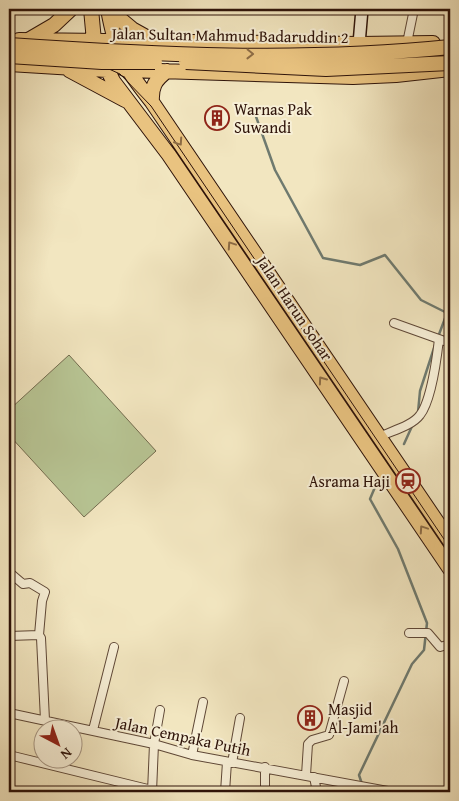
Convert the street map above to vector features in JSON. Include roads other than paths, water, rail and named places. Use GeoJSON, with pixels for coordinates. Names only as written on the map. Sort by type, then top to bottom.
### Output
{"type":"FeatureCollection","features":[{"type":"Feature","properties":{"kind":"highway"},"geometry":{"type":"LineString","coordinates":[[27,40],[54,25],[71,9]]}},
{"type":"Feature","properties":{"kind":"highway","name":"Jalan Harun Sohar"},"geometry":{"type":"LineString","coordinates":[[91,9],[94,41],[109,65],[113,81],[132,103],[336,399],[450,569]]}},
{"type":"Feature","properties":{"kind":"highway"},"geometry":{"type":"LineString","coordinates":[[108,9],[114,40],[127,70]]}},
{"type":"Feature","properties":{"kind":"highway"},"geometry":{"type":"LineString","coordinates":[[108,9],[132,29],[153,41]]}},
{"type":"Feature","properties":{"kind":"highway"},"geometry":{"type":"LineString","coordinates":[[9,39],[450,45]]}},
{"type":"Feature","properties":{"kind":"highway"},"geometry":{"type":"LineString","coordinates":[[66,68],[73,62],[74,57],[74,51],[68,40]]}},
{"type":"Feature","properties":{"kind":"highway"},"geometry":{"type":"LineString","coordinates":[[109,65],[114,40]]}},
{"type":"Feature","properties":{"kind":"highway"},"geometry":{"type":"LineString","coordinates":[[174,71],[174,52],[179,42]]}},
{"type":"Feature","properties":{"kind":"highway","name":"Jalan Sultan Mahmud Badaruddin 2"},"geometry":{"type":"LineString","coordinates":[[9,45],[149,53],[319,56],[450,45]]}},
{"type":"Feature","properties":{"kind":"highway","name":"Jalan Sultan Mahmud Badaruddin 2"},"geometry":{"type":"LineString","coordinates":[[9,56],[102,62],[166,62],[326,69],[450,63]]}},
{"type":"Feature","properties":{"kind":"highway"},"geometry":{"type":"LineString","coordinates":[[9,64],[66,68],[109,65],[127,70],[353,77],[396,75],[450,69]]}},
{"type":"Feature","properties":{"kind":"highway"},"geometry":{"type":"LineString","coordinates":[[66,68],[132,103]]}},
{"type":"Feature","properties":{"kind":"highway","name":"Jalan Harun Sohar"},"geometry":{"type":"LineString","coordinates":[[127,70],[152,102],[450,541]]}},
{"type":"Feature","properties":{"kind":"highway"},"geometry":{"type":"LineString","coordinates":[[152,102],[151,91],[154,83],[174,71]]}},
{"type":"Feature","properties":{"kind":"highway"},"geometry":{"type":"LineString","coordinates":[[336,399],[348,391]]}},
{"type":"Feature","properties":{"kind":"street"},"geometry":{"type":"LineString","coordinates":[[359,44],[362,9]]}},
{"type":"Feature","properties":{"kind":"street"},"geometry":{"type":"LineString","coordinates":[[407,43],[414,9]]}},
{"type":"Feature","properties":{"kind":"street"},"geometry":{"type":"LineString","coordinates":[[394,323],[450,343]]}},
{"type":"Feature","properties":{"kind":"street"},"geometry":{"type":"LineString","coordinates":[[379,437],[414,420],[421,414],[434,371],[438,339]]}},
{"type":"Feature","properties":{"kind":"street"},"geometry":{"type":"LineString","coordinates":[[9,572],[17,581],[23,584],[30,583],[45,592],[40,636],[46,718]]}},
{"type":"Feature","properties":{"kind":"street"},"geometry":{"type":"LineString","coordinates":[[409,633],[425,632],[440,647],[450,644]]}},
{"type":"Feature","properties":{"kind":"street"},"geometry":{"type":"LineString","coordinates":[[9,636],[40,636]]}},
{"type":"Feature","properties":{"kind":"street"},"geometry":{"type":"LineString","coordinates":[[93,730],[114,647]]}},
{"type":"Feature","properties":{"kind":"street"},"geometry":{"type":"LineString","coordinates":[[306,775],[308,744],[312,740],[329,735],[344,680]]}},
{"type":"Feature","properties":{"kind":"street"},"geometry":{"type":"LineString","coordinates":[[192,755],[203,702]]}},
{"type":"Feature","properties":{"kind":"street"},"geometry":{"type":"LineString","coordinates":[[9,755],[152,791],[154,744],[160,710]]}},
{"type":"Feature","properties":{"kind":"street","name":"Jalan Cempaka Putih"},"geometry":{"type":"LineString","coordinates":[[9,713],[35,718]]}},
{"type":"Feature","properties":{"kind":"street"},"geometry":{"type":"LineString","coordinates":[[225,792],[240,718]]}},
{"type":"Feature","properties":{"kind":"street","name":"Jalan Cempaka Putih"},"geometry":{"type":"LineString","coordinates":[[82,728],[154,744],[192,755],[393,792]]}},
{"type":"Feature","properties":{"kind":"street"},"geometry":{"type":"LineString","coordinates":[[265,767],[265,792]]}},
{"type":"Feature","properties":{"kind":"street"},"geometry":{"type":"LineString","coordinates":[[314,777],[318,792]]}},
{"type":"Feature","properties":{"kind":"street"},"geometry":{"type":"LineString","coordinates":[[346,792],[349,784]]}},
{"type":"Feature","properties":{"kind":"waterway"},"geometry":{"type":"LineString","coordinates":[[254,111],[275,170],[323,258],[360,265],[385,255],[421,300],[447,313],[438,337]]}},
{"type":"Feature","properties":{"kind":"waterway"},"geometry":{"type":"LineString","coordinates":[[418,412],[420,391],[435,345]]}},
{"type":"Feature","properties":{"kind":"waterway"},"geometry":{"type":"LineString","coordinates":[[404,444],[413,424]]}},
{"type":"Feature","properties":{"kind":"waterway"},"geometry":{"type":"LineString","coordinates":[[362,784],[359,775],[412,664],[424,650],[427,623],[398,549],[370,499],[378,480]]}},
{"type":"Feature","properties":{"kind":"tram line"},"geometry":{"type":"LineString","coordinates":[[9,52],[85,58],[120,74],[151,106],[450,548]]}},
{"type":"Feature","properties":{"kind":"place","name":"Warnas Pak Suwandi"},"geometry":{"type":"Point","coordinates":[217,118]}},
{"type":"Feature","properties":{"kind":"place","name":"Asrama Haji"},"geometry":{"type":"Point","coordinates":[408,481]}},
{"type":"Feature","properties":{"kind":"place","name":"Masjid Al-Jami'ah"},"geometry":{"type":"Point","coordinates":[310,718]}}]}
